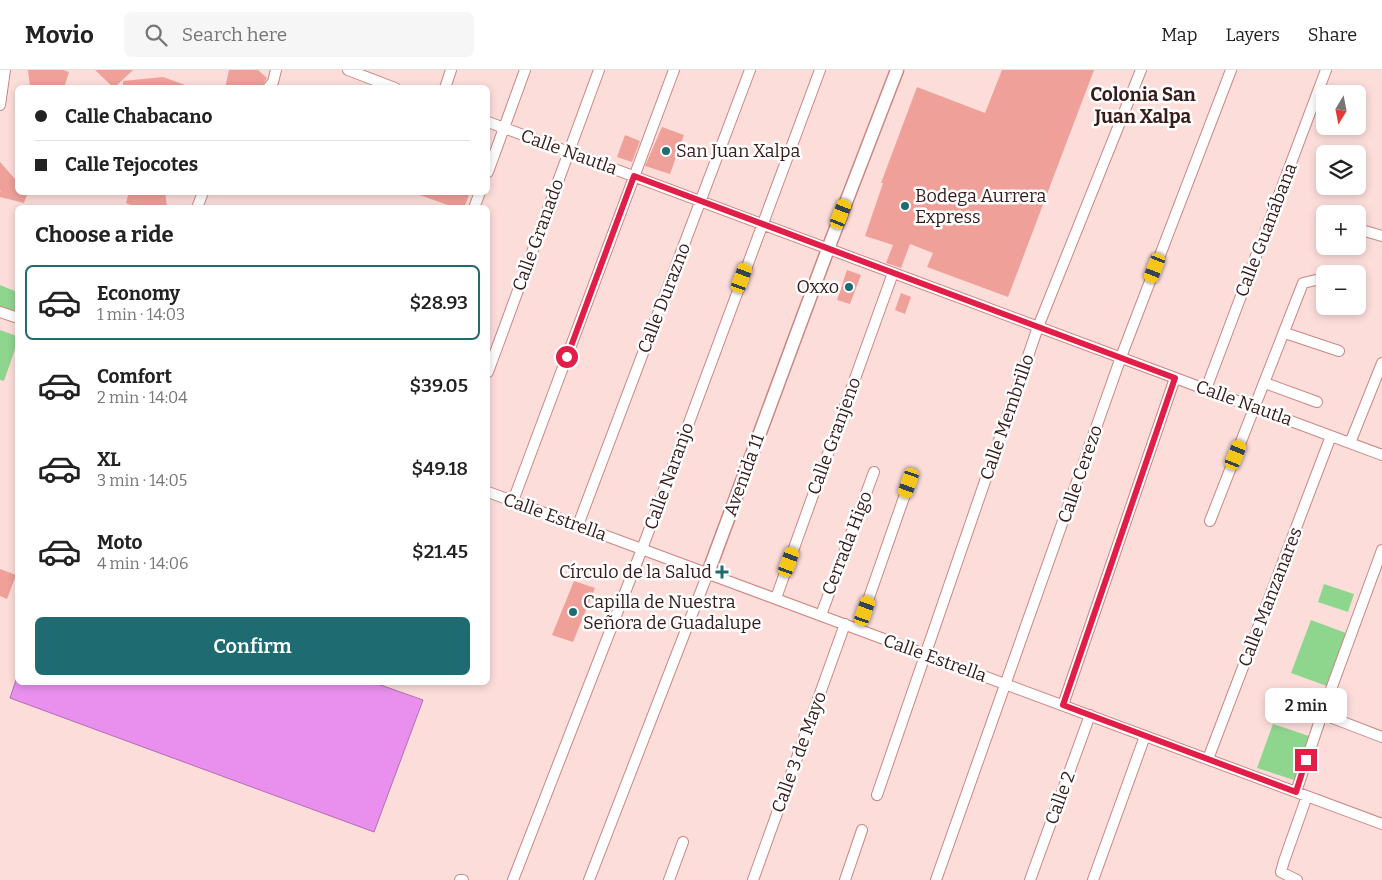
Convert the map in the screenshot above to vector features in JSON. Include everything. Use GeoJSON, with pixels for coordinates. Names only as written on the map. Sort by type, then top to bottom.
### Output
{"type":"FeatureCollection","features":[{"type":"Feature","properties":{"kind":"street"},"geometry":{"type":"LineString","coordinates":[[0,105],[5,70]]}},
{"type":"Feature","properties":{"kind":"street"},"geometry":{"type":"LineString","coordinates":[[270,85],[276,70]]}},
{"type":"Feature","properties":{"kind":"street"},"geometry":{"type":"LineString","coordinates":[[348,70],[371,74],[390,85]]}},
{"type":"Feature","properties":{"kind":"street"},"geometry":{"type":"LineString","coordinates":[[446,85],[451,70]]}},
{"type":"Feature","properties":{"kind":"street"},"geometry":{"type":"LineString","coordinates":[[490,166],[525,70]]}},
{"type":"Feature","properties":{"kind":"street","name":"Calle Granado"},"geometry":{"type":"LineString","coordinates":[[490,367],[599,70]]}},
{"type":"Feature","properties":{"kind":"street"},"geometry":{"type":"LineString","coordinates":[[513,501],[674,70]]}},
{"type":"Feature","properties":{"kind":"street","name":"Calle Durazno"},"geometry":{"type":"LineString","coordinates":[[578,525],[750,70]]}},
{"type":"Feature","properties":{"kind":"street","name":"Calle Naranjo"},"geometry":{"type":"LineString","coordinates":[[513,880],[642,549],[820,70]]}},
{"type":"Feature","properties":{"kind":"street","name":"Avenida 11"},"geometry":{"type":"LineString","coordinates":[[589,880],[708,573],[828,249],[898,70]]}},
{"type":"Feature","properties":{"kind":"street","name":"Calle Membrillo"},"geometry":{"type":"LineString","coordinates":[[876,795],[1038,327],[1140,70]]}},
{"type":"Feature","properties":{"kind":"street","name":"Calle Cerezo"},"geometry":{"type":"LineString","coordinates":[[936,880],[1121,357],[1232,70]]}},
{"type":"Feature","properties":{"kind":"street","name":"Calle Guanábana"},"geometry":{"type":"LineString","coordinates":[[1206,389],[1326,70]]}},
{"type":"Feature","properties":{"kind":"street","name":"Calle Nautla"},"geometry":{"type":"LineString","coordinates":[[490,123],[1382,455]]}},
{"type":"Feature","properties":{"kind":"street"},"geometry":{"type":"LineString","coordinates":[[1366,231],[1382,236]]}},
{"type":"Feature","properties":{"kind":"street","name":"Calle Granjeno"},"geometry":{"type":"LineString","coordinates":[[776,598],[893,273]]}},
{"type":"Feature","properties":{"kind":"street"},"geometry":{"type":"LineString","coordinates":[[1210,520],[1285,333],[1303,283],[1316,280]]}},
{"type":"Feature","properties":{"kind":"street"},"geometry":{"type":"LineString","coordinates":[[0,312],[15,317]]}},
{"type":"Feature","properties":{"kind":"street"},"geometry":{"type":"LineString","coordinates":[[1285,333],[1339,351]]}},
{"type":"Feature","properties":{"kind":"street"},"geometry":{"type":"LineString","coordinates":[[1350,443],[1382,363]]}},
{"type":"Feature","properties":{"kind":"street"},"geometry":{"type":"LineString","coordinates":[[1063,705],[1175,378]]}},
{"type":"Feature","properties":{"kind":"street"},"geometry":{"type":"LineString","coordinates":[[1265,383],[1318,402]]}},
{"type":"Feature","properties":{"kind":"street","name":"Calle Manzanares"},"geometry":{"type":"LineString","coordinates":[[1208,759],[1331,436]]}},
{"type":"Feature","properties":{"kind":"street","name":"Cerrada Higo"},"geometry":{"type":"LineString","coordinates":[[821,615],[874,472]]}},
{"type":"Feature","properties":{"kind":"street"},"geometry":{"type":"LineString","coordinates":[[858,629],[909,483]]}},
{"type":"Feature","properties":{"kind":"street","name":"Calle Estrella"},"geometry":{"type":"LineString","coordinates":[[490,493],[1382,824]]}},
{"type":"Feature","properties":{"kind":"street"},"geometry":{"type":"LineString","coordinates":[[1296,792],[1322,714],[1382,550]]}},
{"type":"Feature","properties":{"kind":"street","name":"Calle 3 de Mayo"},"geometry":{"type":"LineString","coordinates":[[754,880],[845,624]]}},
{"type":"Feature","properties":{"kind":"street"},"geometry":{"type":"LineString","coordinates":[[1322,714],[1382,737]]}},
{"type":"Feature","properties":{"kind":"street","name":"Calle 2"},"geometry":{"type":"LineString","coordinates":[[1030,880],[1090,715]]}},
{"type":"Feature","properties":{"kind":"street"},"geometry":{"type":"LineString","coordinates":[[1093,880],[1145,736]]}},
{"type":"Feature","properties":{"kind":"street"},"geometry":{"type":"LineString","coordinates":[[1297,880],[1282,872],[1306,796]]}},
{"type":"Feature","properties":{"kind":"street"},"geometry":{"type":"LineString","coordinates":[[845,880],[862,830]]}},
{"type":"Feature","properties":{"kind":"street"},"geometry":{"type":"LineString","coordinates":[[669,880],[683,842]]}},
{"type":"Feature","properties":{"kind":"green space"},"geometry":{"type":"Polygon","coordinates":[[[0,285],[15,291],[15,313],[0,308],[0,285]]]}},
{"type":"Feature","properties":{"kind":"green space"},"geometry":{"type":"Polygon","coordinates":[[[0,330],[15,335],[15,349],[4,381],[0,380],[0,330]]]}},
{"type":"Feature","properties":{"kind":"green space"},"geometry":{"type":"Polygon","coordinates":[[[1324,584],[1354,594],[1348,612],[1318,602],[1324,584]]]}},
{"type":"Feature","properties":{"kind":"green space"},"geometry":{"type":"Polygon","coordinates":[[[1311,620],[1346,633],[1327,686],[1291,673],[1311,620]]]}},
{"type":"Feature","properties":{"kind":"green space"},"geometry":{"type":"Polygon","coordinates":[[[1273,724],[1309,736],[1294,780],[1257,768],[1273,724]]]}},
{"type":"Feature","properties":{"kind":"shaded area"},"geometry":{"type":"Polygon","coordinates":[[[15,683],[15,685],[381,685],[423,700],[374,832],[10,698],[15,683]]]}},
{"type":"Feature","properties":{"kind":"building"},"geometry":{"type":"Polygon","coordinates":[[[28,70],[63,70],[69,72],[65,85],[30,85],[28,70]]]}},
{"type":"Feature","properties":{"kind":"building"},"geometry":{"type":"Polygon","coordinates":[[[95,70],[133,70],[117,85],[111,85],[95,70]]]}},
{"type":"Feature","properties":{"kind":"building"},"geometry":{"type":"Polygon","coordinates":[[[229,70],[258,70],[267,78],[263,85],[226,85],[229,70]]]}},
{"type":"Feature","properties":{"kind":"building"},"geometry":{"type":"Polygon","coordinates":[[[1002,70],[1094,70],[1008,297],[927,267],[933,253],[910,244],[901,268],[886,263],[893,245],[865,236],[883,183],[881,183],[917,87],[985,113],[1002,70]]]}},
{"type":"Feature","properties":{"kind":"building"},"geometry":{"type":"Polygon","coordinates":[[[163,77],[185,85],[123,85],[123,81],[163,77]]]}},
{"type":"Feature","properties":{"kind":"building","name":"San Juan Xalpa"},"geometry":{"type":"Polygon","coordinates":[[[662,127],[684,135],[670,174],[645,166],[662,127]]]}},
{"type":"Feature","properties":{"kind":"building"},"geometry":{"type":"Polygon","coordinates":[[[625,135],[640,141],[632,162],[617,157],[625,135]]]}},
{"type":"Feature","properties":{"kind":"building"},"geometry":{"type":"Polygon","coordinates":[[[0,162],[15,179],[15,195],[27,195],[24,203],[0,197],[0,162]]]}},
{"type":"Feature","properties":{"kind":"building"},"geometry":{"type":"Polygon","coordinates":[[[128,195],[165,195],[167,205],[131,205],[126,203],[128,195]]]}},
{"type":"Feature","properties":{"kind":"building"},"geometry":{"type":"Polygon","coordinates":[[[420,195],[469,195],[465,205],[448,205],[420,195]]]}},
{"type":"Feature","properties":{"kind":"building","name":"Oxxo"},"geometry":{"type":"Polygon","coordinates":[[[847,270],[861,275],[850,304],[837,300],[847,270]]]}},
{"type":"Feature","properties":{"kind":"building"},"geometry":{"type":"Polygon","coordinates":[[[901,293],[911,297],[905,314],[895,310],[901,293]]]}},
{"type":"Feature","properties":{"kind":"building"},"geometry":{"type":"Polygon","coordinates":[[[0,569],[15,575],[15,578],[7,599],[0,596],[0,569]]]}},
{"type":"Feature","properties":{"kind":"building","name":"Capilla de Nuestra Señora de Guadalupe"},"geometry":{"type":"Polygon","coordinates":[[[574,581],[595,588],[573,642],[552,635],[574,581]]]}},
{"type":"Feature","properties":{"kind":"place","name":"San Juan Xalpa"},"geometry":{"type":"Point","coordinates":[666,151]}},
{"type":"Feature","properties":{"kind":"place","name":"Bodega Aurrera Express"},"geometry":{"type":"Point","coordinates":[905,206]}},
{"type":"Feature","properties":{"kind":"place","name":"Oxxo"},"geometry":{"type":"Point","coordinates":[849,287]}},
{"type":"Feature","properties":{"kind":"place","name":"Círculo de la Salud"},"geometry":{"type":"Point","coordinates":[722,572]}},
{"type":"Feature","properties":{"kind":"place","name":"Capilla de Nuestra Señora de Guadalupe"},"geometry":{"type":"Point","coordinates":[573,612]}},
{"type":"Feature","properties":{"kind":"district","name":"Colonia San Juan Xalpa"},"geometry":{"type":"Point","coordinates":[1143,105]}},
{"type":"Feature","properties":{"kind":"route"},"geometry":{"type":"LineString","coordinates":[[567,357],[634,176],[1175,378],[1063,705],[1296,792],[1306,760]]}}]}
